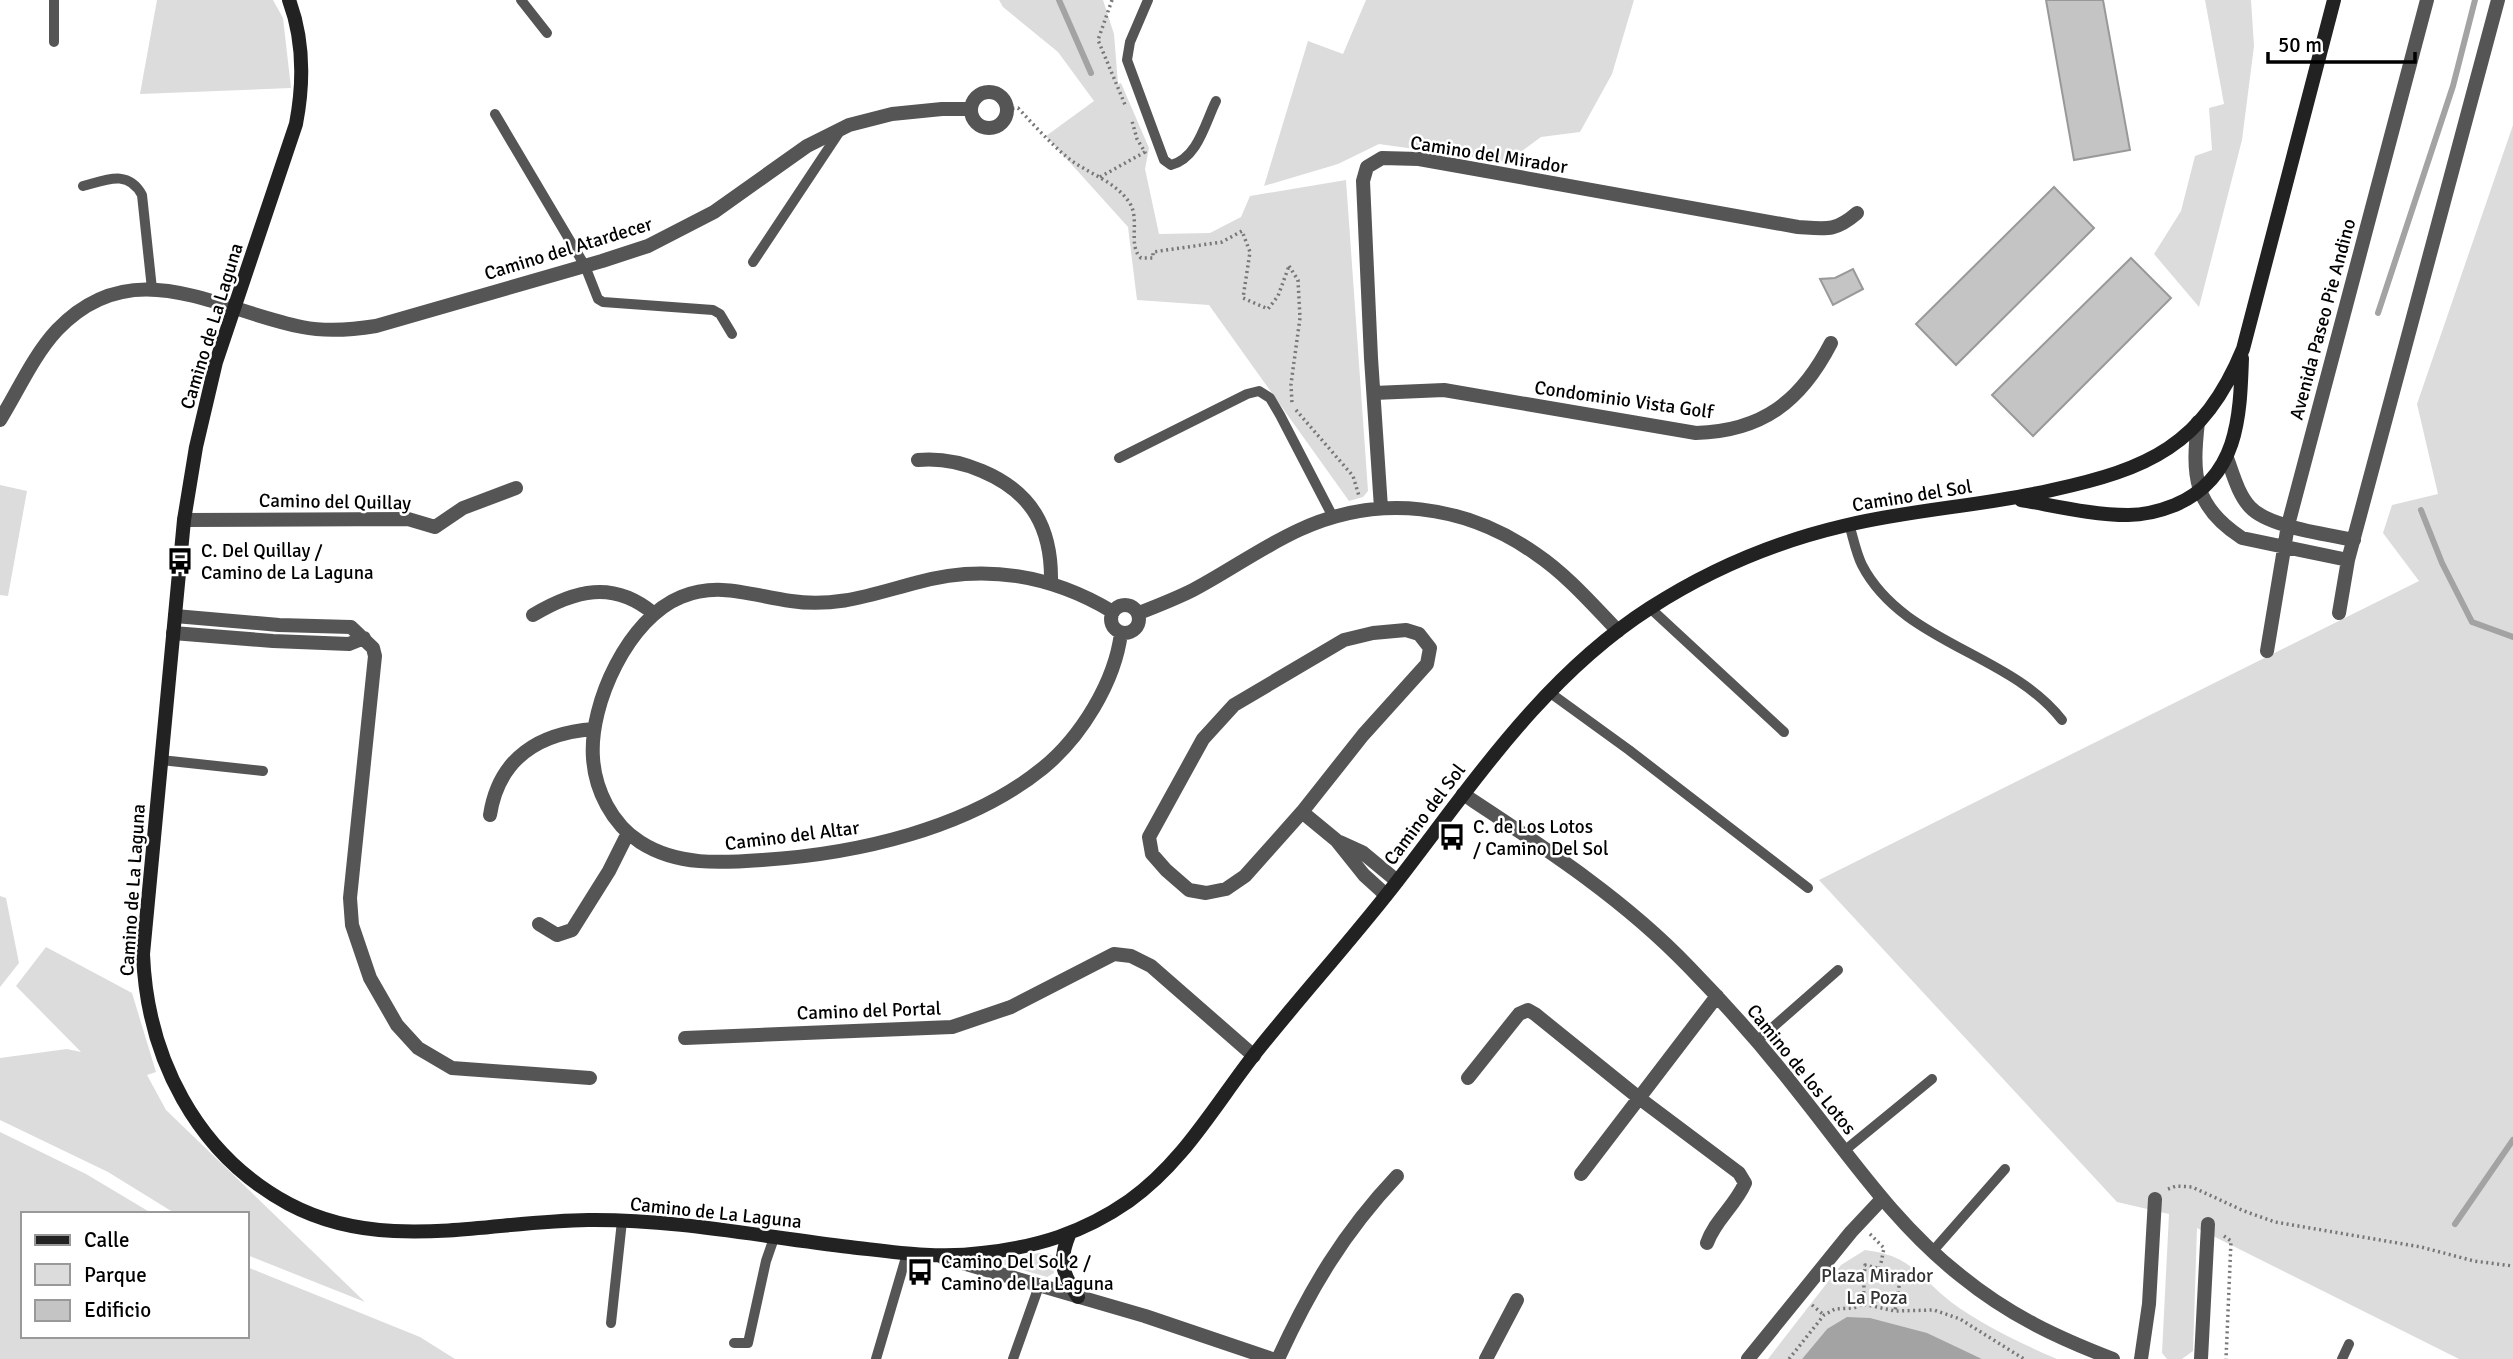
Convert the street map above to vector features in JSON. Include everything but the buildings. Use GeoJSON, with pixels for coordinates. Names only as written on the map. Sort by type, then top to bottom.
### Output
{"type":"FeatureCollection","features":[{"type":"Feature","properties":{"kind":"street","name":"Camino de La Laguna"},"geometry":{"type":"LineString","coordinates":[[289,0],[301,52],[302,75],[296,124],[234,307],[205,405],[184,520],[143,954],[148,1012],[165,1065],[177,1090],[204,1132],[231,1161],[263,1188],[295,1208],[342,1225],[366,1230],[415,1233],[541,1221],[687,1224],[774,1238],[941,1256],[1145,1315],[1272,1359]]}},
{"type":"Feature","properties":{"kind":"street","name":"Camino del Sol"},"geometry":{"type":"LineString","coordinates":[[2013,499],[2112,515],[2167,509],[2199,492],[2211,482],[2227,458],[2240,399],[2243,349],[2334,0]]}},
{"type":"Feature","properties":{"kind":"street","name":"Avenida Paseo Pie Andino"},"geometry":{"type":"LineString","coordinates":[[2267,651],[2288,524],[2427,0]]}},
{"type":"Feature","properties":{"kind":"street"},"geometry":{"type":"LineString","coordinates":[[2339,613],[2348,560],[2498,0]]}},
{"type":"Feature","properties":{"kind":"street"},"geometry":{"type":"LineString","coordinates":[[988,91],[999,94],[1007,109],[1003,121],[993,128],[987,128],[976,122],[971,109],[978,95],[988,91]]}},
{"type":"Feature","properties":{"kind":"street","name":"Camino del Atardecer"},"geometry":{"type":"LineString","coordinates":[[0,420],[37,356],[58,329],[83,309],[113,295],[152,289],[174,290],[304,327],[338,331],[394,321],[648,246],[693,225],[735,199],[797,152],[842,128],[892,114],[971,109]]}},
{"type":"Feature","properties":{"kind":"street","name":"Camino del Mirador"},"geometry":{"type":"LineString","coordinates":[[1375,508],[1374,393],[1363,181],[1367,167],[1382,158],[1419,159],[1798,227],[1827,229],[1842,226],[1857,213]]}},
{"type":"Feature","properties":{"kind":"street","name":"Condominio Vista Golf"},"geometry":{"type":"LineString","coordinates":[[1374,393],[1444,390],[1696,433],[1721,432],[1768,415],[1795,396],[1817,371],[1831,343]]}},
{"type":"Feature","properties":{"kind":"street","name":"Camino del Sol"},"geometry":{"type":"LineString","coordinates":[[941,1256],[981,1254],[1069,1235],[1127,1202],[1168,1167],[1188,1146],[1254,1056],[1386,895],[1520,723],[1549,692],[1618,631],[1650,608],[1708,575],[1757,553],[1808,535],[1849,524],[2013,499],[2097,480],[2140,465],[2181,439],[2198,422],[2224,388],[2243,349]]}},
{"type":"Feature","properties":{"kind":"street"},"geometry":{"type":"LineString","coordinates":[[2198,422],[2194,462],[2199,492],[2228,529],[2242,538],[2348,560]]}},
{"type":"Feature","properties":{"kind":"street"},"geometry":{"type":"LineString","coordinates":[[2227,458],[2237,485],[2252,509],[2266,518],[2354,540]]}},
{"type":"Feature","properties":{"kind":"street"},"geometry":{"type":"LineString","coordinates":[[918,460],[940,459],[970,466],[1017,491],[1042,524],[1049,549],[1051,582]]}},
{"type":"Feature","properties":{"kind":"street","name":"Camino del Quillay"},"geometry":{"type":"LineString","coordinates":[[184,520],[408,519],[435,527],[463,508],[516,488]]}},
{"type":"Feature","properties":{"kind":"street"},"geometry":{"type":"LineString","coordinates":[[1139,613],[1194,589],[1298,531],[1334,517],[1375,508],[1436,512],[1461,517],[1503,534],[1537,554],[1560,572],[1618,631]]}},
{"type":"Feature","properties":{"kind":"street","name":"Camino del Altar"},"geometry":{"type":"LineString","coordinates":[[1113,612],[1094,600],[1051,582],[1001,573],[954,574],[856,600],[825,603],[787,601],[738,590],[710,589],[681,597],[653,613],[637,632],[614,670],[594,729],[592,756],[598,785],[611,812],[628,833],[667,855],[699,862],[774,859],[847,850],[936,825],[1011,790],[1031,778],[1060,752],[1086,718],[1104,685],[1117,654],[1121,633]]}},
{"type":"Feature","properties":{"kind":"street"},"geometry":{"type":"LineString","coordinates":[[533,615],[566,598],[599,592],[629,597],[653,613]]}},
{"type":"Feature","properties":{"kind":"street"},"geometry":{"type":"LineString","coordinates":[[1132,605],[1139,613],[1138,627],[1131,632],[1121,633],[1113,627],[1111,617],[1116,607],[1132,605]]}},
{"type":"Feature","properties":{"kind":"street"},"geometry":{"type":"LineString","coordinates":[[175,616],[351,627],[373,648],[375,656],[350,898],[352,925],[369,978],[397,1025],[418,1048],[452,1068],[590,1079]]}},
{"type":"Feature","properties":{"kind":"street"},"geometry":{"type":"LineString","coordinates":[[302,642],[303,626]]}},
{"type":"Feature","properties":{"kind":"street"},"geometry":{"type":"LineString","coordinates":[[1406,630],[1419,634],[1430,648],[1427,664],[1363,735],[1302,812],[1245,876],[1226,889],[1206,892],[1189,890],[1152,854],[1149,838],[1164,808],[1203,739],[1234,705],[1344,640],[1373,633],[1406,630]]}},
{"type":"Feature","properties":{"kind":"street"},"geometry":{"type":"LineString","coordinates":[[173,633],[349,644],[364,638]]}},
{"type":"Feature","properties":{"kind":"street"},"geometry":{"type":"LineString","coordinates":[[490,815],[496,789],[519,756],[563,733],[594,729]]}},
{"type":"Feature","properties":{"kind":"street","name":"Camino de los Lotos"},"geometry":{"type":"LineString","coordinates":[[1463,794],[1600,888],[1654,933],[1717,996],[1882,1199],[1960,1276],[2012,1312],[2060,1339],[2113,1359]]}},
{"type":"Feature","properties":{"kind":"street"},"geometry":{"type":"LineString","coordinates":[[1302,812],[1336,839],[1362,852],[1397,881]]}},
{"type":"Feature","properties":{"kind":"street"},"geometry":{"type":"LineString","coordinates":[[539,924],[557,935],[572,930],[609,871],[628,833]]}},
{"type":"Feature","properties":{"kind":"street"},"geometry":{"type":"LineString","coordinates":[[1336,839],[1364,875],[1386,895]]}},
{"type":"Feature","properties":{"kind":"street","name":"Camino del Portal"},"geometry":{"type":"LineString","coordinates":[[685,1038],[952,1027],[1011,1007],[1114,954],[1132,956],[1151,966],[1254,1056]]}},
{"type":"Feature","properties":{"kind":"street"},"geometry":{"type":"LineString","coordinates":[[1581,1174],[1717,996]]}},
{"type":"Feature","properties":{"kind":"street"},"geometry":{"type":"LineString","coordinates":[[1468,1078],[1519,1014],[1528,1010],[1739,1173],[1745,1183],[1741,1193],[1713,1228],[1707,1243]]}},
{"type":"Feature","properties":{"kind":"street"},"geometry":{"type":"LineString","coordinates":[[1278,1359],[1306,1299],[1338,1246],[1397,1176]]}},
{"type":"Feature","properties":{"kind":"street"},"geometry":{"type":"LineString","coordinates":[[1748,1359],[1882,1199]]}},
{"type":"Feature","properties":{"kind":"street"},"geometry":{"type":"LineString","coordinates":[[2141,1359],[2150,1304],[2155,1199]]}},
{"type":"Feature","properties":{"kind":"street"},"geometry":{"type":"LineString","coordinates":[[2201,1359],[2208,1224]]}},
{"type":"Feature","properties":{"kind":"street"},"geometry":{"type":"LineString","coordinates":[[1069,1235],[1061,1254],[1065,1278],[1078,1297]]}},
{"type":"Feature","properties":{"kind":"street"},"geometry":{"type":"LineString","coordinates":[[1486,1359],[1517,1300]]}},
{"type":"Feature","properties":{"kind":"lane"},"geometry":{"type":"LineString","coordinates":[[54,0],[54,43]]}},
{"type":"Feature","properties":{"kind":"lane"},"geometry":{"type":"LineString","coordinates":[[522,0],[547,33]]}},
{"type":"Feature","properties":{"kind":"lane"},"geometry":{"type":"LineString","coordinates":[[1149,0],[1130,43],[1127,60],[1164,160],[1171,165],[1190,155],[1216,101]]}},
{"type":"Feature","properties":{"kind":"lane"},"geometry":{"type":"LineString","coordinates":[[495,114],[584,266],[598,299],[603,302],[713,310],[720,314],[732,334]]}},
{"type":"Feature","properties":{"kind":"lane"},"geometry":{"type":"LineString","coordinates":[[753,262],[842,128]]}},
{"type":"Feature","properties":{"kind":"lane"},"geometry":{"type":"LineString","coordinates":[[83,186],[113,178],[127,179],[137,185],[142,195],[152,289]]}},
{"type":"Feature","properties":{"kind":"lane"},"geometry":{"type":"LineString","coordinates":[[1119,457],[1247,394],[1259,391],[1270,398],[1334,517]]}},
{"type":"Feature","properties":{"kind":"lane"},"geometry":{"type":"LineString","coordinates":[[1849,524],[1861,564],[1877,586],[1905,615],[1955,646],[2022,681],[2052,707],[2062,720]]}},
{"type":"Feature","properties":{"kind":"lane"},"geometry":{"type":"LineString","coordinates":[[1650,608],[1784,732]]}},
{"type":"Feature","properties":{"kind":"lane"},"geometry":{"type":"LineString","coordinates":[[1549,692],[1808,888]]}},
{"type":"Feature","properties":{"kind":"lane"},"geometry":{"type":"LineString","coordinates":[[161,760],[263,771]]}},
{"type":"Feature","properties":{"kind":"lane"},"geometry":{"type":"LineString","coordinates":[[1756,1042],[1838,970]]}},
{"type":"Feature","properties":{"kind":"lane"},"geometry":{"type":"LineString","coordinates":[[1844,1151],[1932,1079]]}},
{"type":"Feature","properties":{"kind":"lane"},"geometry":{"type":"LineString","coordinates":[[1933,1252],[2005,1169]]}},
{"type":"Feature","properties":{"kind":"lane"},"geometry":{"type":"LineString","coordinates":[[611,1323],[622,1221]]}},
{"type":"Feature","properties":{"kind":"lane"},"geometry":{"type":"LineString","coordinates":[[734,1343],[748,1343],[766,1261],[774,1238]]}},
{"type":"Feature","properties":{"kind":"lane"},"geometry":{"type":"LineString","coordinates":[[876,1359],[907,1254]]}},
{"type":"Feature","properties":{"kind":"lane"},"geometry":{"type":"LineString","coordinates":[[1013,1359],[1039,1286]]}},
{"type":"Feature","properties":{"kind":"lane"},"geometry":{"type":"LineString","coordinates":[[2342,1359],[2349,1344]]}},
{"type":"Feature","properties":{"kind":"path"},"geometry":{"type":"LineString","coordinates":[[1100,177],[1145,152],[1137,139],[1129,111],[1098,40],[1112,0]]}},
{"type":"Feature","properties":{"kind":"path"},"geometry":{"type":"LineString","coordinates":[[1007,109],[1018,108],[1070,159],[1100,177],[1130,202],[1137,231],[1137,254],[1141,258],[1153,258],[1153,253],[1222,242],[1242,231],[1250,252],[1243,298],[1268,309],[1278,296],[1289,266],[1298,280],[1300,318],[1291,384],[1293,406],[1353,476],[1357,494],[1375,508]]}},
{"type":"Feature","properties":{"kind":"path"},"geometry":{"type":"LineString","coordinates":[[2155,1199],[2176,1186],[2192,1187],[2275,1222],[2421,1247],[2474,1261],[2513,1266]]}},
{"type":"Feature","properties":{"kind":"path"},"geometry":{"type":"LineString","coordinates":[[1860,1224],[1884,1248],[1880,1268]]}},
{"type":"Feature","properties":{"kind":"path"},"geometry":{"type":"LineString","coordinates":[[2208,1224],[2231,1241],[2226,1359]]}},
{"type":"Feature","properties":{"kind":"path"},"geometry":{"type":"LineString","coordinates":[[1863,1304],[1865,1265],[1901,1274],[1895,1311]]}},
{"type":"Feature","properties":{"kind":"path"},"geometry":{"type":"LineString","coordinates":[[1789,1359],[1824,1315],[1835,1309],[1854,1308],[1863,1304],[1895,1311],[1934,1310],[1960,1318],[2024,1359]]}},
{"type":"Feature","properties":{"kind":"green space"},"geometry":{"type":"Polygon","coordinates":[[[157,0],[273,0],[283,18],[291,88],[140,94],[157,0]]]}},
{"type":"Feature","properties":{"kind":"green space"},"geometry":{"type":"Polygon","coordinates":[[[999,0],[1103,0],[1114,34],[1118,84],[1121,83],[1149,148],[1145,169],[1159,234],[1210,233],[1241,217],[1250,196],[1346,180],[1368,491],[1363,497],[1349,501],[1209,305],[1137,300],[1128,227],[1046,136],[1094,101],[1058,52],[1003,7],[999,0]]]}},
{"type":"Feature","properties":{"kind":"green space"},"geometry":{"type":"Polygon","coordinates":[[[1366,0],[1634,0],[1612,74],[1580,132],[1541,137],[1507,162],[1379,144],[1338,164],[1264,186],[1308,41],[1343,54],[1366,0]]]}},
{"type":"Feature","properties":{"kind":"green space"},"geometry":{"type":"Polygon","coordinates":[[[2205,0],[2251,0],[2254,46],[2242,140],[2199,307],[2154,254],[2181,211],[2195,156],[2212,150],[2209,108],[2224,104],[2205,0]]]}},
{"type":"Feature","properties":{"kind":"green space"},"geometry":{"type":"Polygon","coordinates":[[[2513,125],[2513,1359],[2459,1359],[2197,1228],[2193,1351],[2182,1359],[2167,1359],[2162,1353],[2169,1214],[2117,1202],[1819,880],[2419,581],[2383,533],[2392,505],[2438,494],[2417,404],[2513,125]]]}},
{"type":"Feature","properties":{"kind":"green space"},"geometry":{"type":"Polygon","coordinates":[[[0,485],[27,491],[8,596],[0,595],[0,485]]]}},
{"type":"Feature","properties":{"kind":"green space"},"geometry":{"type":"Polygon","coordinates":[[[0,896],[6,898],[19,963],[0,987],[0,896]]]}},
{"type":"Feature","properties":{"kind":"green space"},"geometry":{"type":"Polygon","coordinates":[[[46,947],[132,993],[156,1072],[147,1075],[166,1110],[365,1302],[248,1255],[248,1212],[173,1212],[108,1172],[0,1120],[0,1058],[67,1049],[81,1052],[16,986],[46,947]]]}},
{"type":"Feature","properties":{"kind":"green space"},"geometry":{"type":"Polygon","coordinates":[[[0,1132],[86,1174],[150,1212],[21,1212],[21,1338],[248,1338],[248,1267],[420,1337],[455,1359],[0,1359],[0,1132]]]}},
{"type":"Feature","properties":{"kind":"green space","name":"Plaza Mirador La Poza"},"geometry":{"type":"Polygon","coordinates":[[[1865,1250],[1904,1262],[1951,1302],[1976,1318],[2057,1359],[1982,1359],[1961,1350],[1827,1329],[1802,1359],[1768,1359],[1841,1265],[1865,1250]]]}},
{"type":"Feature","properties":{"kind":"green space"},"geometry":{"type":"Polygon","coordinates":[[[1039,1253],[1052,1256],[1054,1273],[1047,1277],[998,1263],[1004,1260],[1039,1253]]]}},
{"type":"Feature","properties":{"kind":"shaded area"},"geometry":{"type":"Polygon","coordinates":[[[1847,1317],[1870,1318],[1927,1333],[1982,1359],[1802,1359],[1827,1329],[1847,1317]]]}},
{"type":"Feature","properties":{"kind":"waterway"},"geometry":{"type":"LineString","coordinates":[[1059,0],[1091,73]]}},
{"type":"Feature","properties":{"kind":"waterway"},"geometry":{"type":"LineString","coordinates":[[2378,313],[2453,86],[2475,0]]}},
{"type":"Feature","properties":{"kind":"waterway"},"geometry":{"type":"LineString","coordinates":[[2421,510],[2442,563],[2472,622],[2513,637]]}},
{"type":"Feature","properties":{"kind":"waterway"},"geometry":{"type":"LineString","coordinates":[[2455,1224],[2513,1140]]}},
{"type":"Feature","properties":{"kind":"place","name":"C. Del Quillay / Camino de La Laguna"},"geometry":{"type":"Point","coordinates":[180,561]}},
{"type":"Feature","properties":{"kind":"place","name":"C. de Los Lotos / Camino Del Sol"},"geometry":{"type":"Point","coordinates":[1452,837]}},
{"type":"Feature","properties":{"kind":"place","name":"Camino Del Sol 2 / Camino de La Laguna"},"geometry":{"type":"Point","coordinates":[920,1272]}}]}
